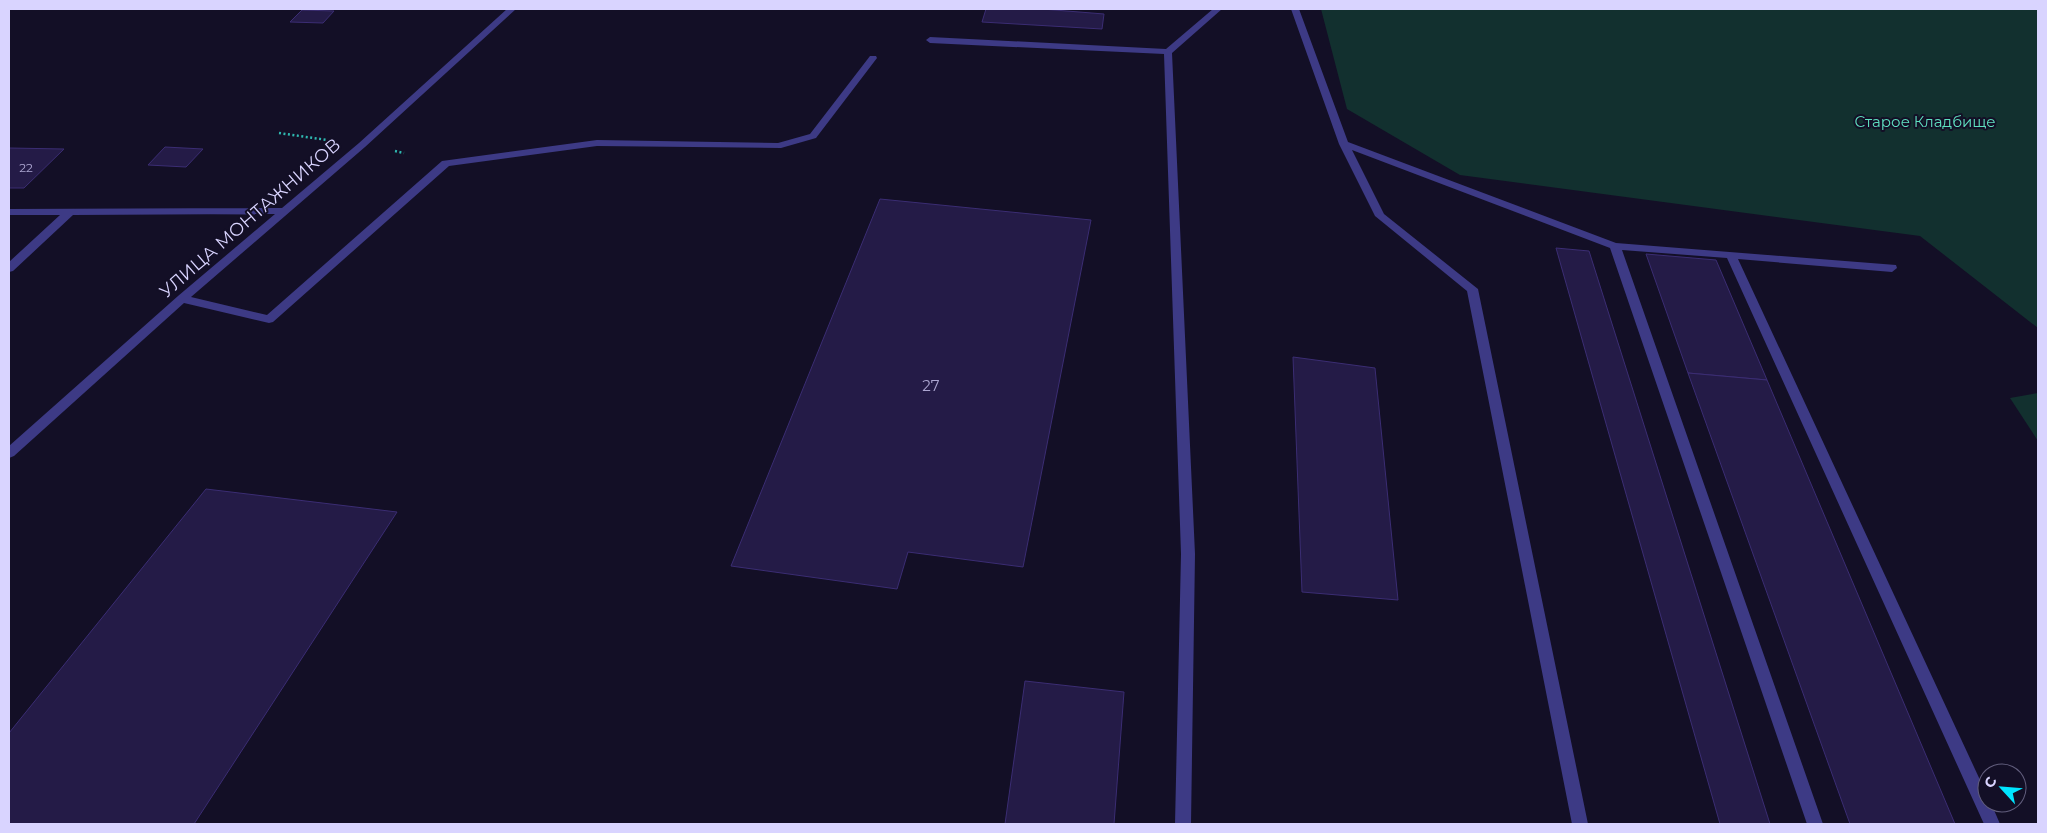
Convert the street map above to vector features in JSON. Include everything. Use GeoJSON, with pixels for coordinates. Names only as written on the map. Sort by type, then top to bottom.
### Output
{"type":"FeatureCollection","features":[{"type":"Feature","properties":{"kind":"street","name":"УЛИЦА МОНТАЖНИКОВ"},"geometry":{"type":"LineString","coordinates":[[9,453],[182,300],[362,145],[512,9]]}},
{"type":"Feature","properties":{"kind":"street"},"geometry":{"type":"LineString","coordinates":[[930,40],[1168,52],[1218,9]]}},
{"type":"Feature","properties":{"kind":"street"},"geometry":{"type":"LineString","coordinates":[[1295,9],[1344,144],[1380,216],[1472,289],[1580,824]]}},
{"type":"Feature","properties":{"kind":"street"},"geometry":{"type":"LineString","coordinates":[[1168,52],[1188,554],[1183,824]]}},
{"type":"Feature","properties":{"kind":"street"},"geometry":{"type":"LineString","coordinates":[[182,300],[269,319],[446,163],[597,143],[778,146],[813,136],[873,58]]}},
{"type":"Feature","properties":{"kind":"street"},"geometry":{"type":"LineString","coordinates":[[1344,144],[1615,246],[1892,268]]}},
{"type":"Feature","properties":{"kind":"street"},"geometry":{"type":"LineString","coordinates":[[9,212],[285,211]]}},
{"type":"Feature","properties":{"kind":"street"},"geometry":{"type":"LineString","coordinates":[[9,268],[70,212]]}},
{"type":"Feature","properties":{"kind":"street"},"geometry":{"type":"LineString","coordinates":[[1615,246],[1815,824]]}},
{"type":"Feature","properties":{"kind":"street"},"geometry":{"type":"LineString","coordinates":[[1731,255],[1992,824]]}},
{"type":"Feature","properties":{"kind":"green space","name":"Старое Кладбище"},"geometry":{"type":"Polygon","coordinates":[[[1321,9],[2038,9],[2038,328],[1920,236],[1460,175],[1347,109],[1321,9]]]}},
{"type":"Feature","properties":{"kind":"green space"},"geometry":{"type":"Polygon","coordinates":[[[2038,393],[2038,441],[2010,398],[2038,393]]]}},
{"type":"Feature","properties":{"kind":"building"},"geometry":{"type":"Polygon","coordinates":[[[986,9],[1042,9],[1104,14],[1102,29],[982,22],[986,9]]]}},
{"type":"Feature","properties":{"kind":"building"},"geometry":{"type":"Polygon","coordinates":[[[302,10],[334,11],[323,23],[290,22],[302,10]]]}},
{"type":"Feature","properties":{"kind":"building"},"geometry":{"type":"Polygon","coordinates":[[[165,147],[203,149],[186,167],[148,165],[165,147]]]}},
{"type":"Feature","properties":{"kind":"building"},"geometry":{"type":"Polygon","coordinates":[[[9,148],[64,149],[24,188],[9,188],[9,148]]]}},
{"type":"Feature","properties":{"kind":"building"},"geometry":{"type":"Polygon","coordinates":[[[880,199],[1091,220],[1023,567],[908,552],[897,589],[731,566],[880,199]]]}},
{"type":"Feature","properties":{"kind":"building"},"geometry":{"type":"Polygon","coordinates":[[[1556,248],[1589,251],[1770,824],[1720,824],[1556,248]]]}},
{"type":"Feature","properties":{"kind":"building"},"geometry":{"type":"Polygon","coordinates":[[[1646,254],[1716,260],[1767,380],[1688,373],[1646,254]]]}},
{"type":"Feature","properties":{"kind":"building"},"geometry":{"type":"Polygon","coordinates":[[[1293,357],[1375,368],[1398,600],[1302,592],[1293,357]]]}},
{"type":"Feature","properties":{"kind":"building"},"geometry":{"type":"Polygon","coordinates":[[[1688,373],[1767,380],[1955,824],[1850,824],[1688,373]]]}},
{"type":"Feature","properties":{"kind":"building"},"geometry":{"type":"Polygon","coordinates":[[[206,489],[397,512],[194,824],[9,824],[9,733],[206,489]]]}},
{"type":"Feature","properties":{"kind":"building"},"geometry":{"type":"Polygon","coordinates":[[[1025,681],[1124,692],[1114,824],[1005,824],[1025,681]]]}}]}
